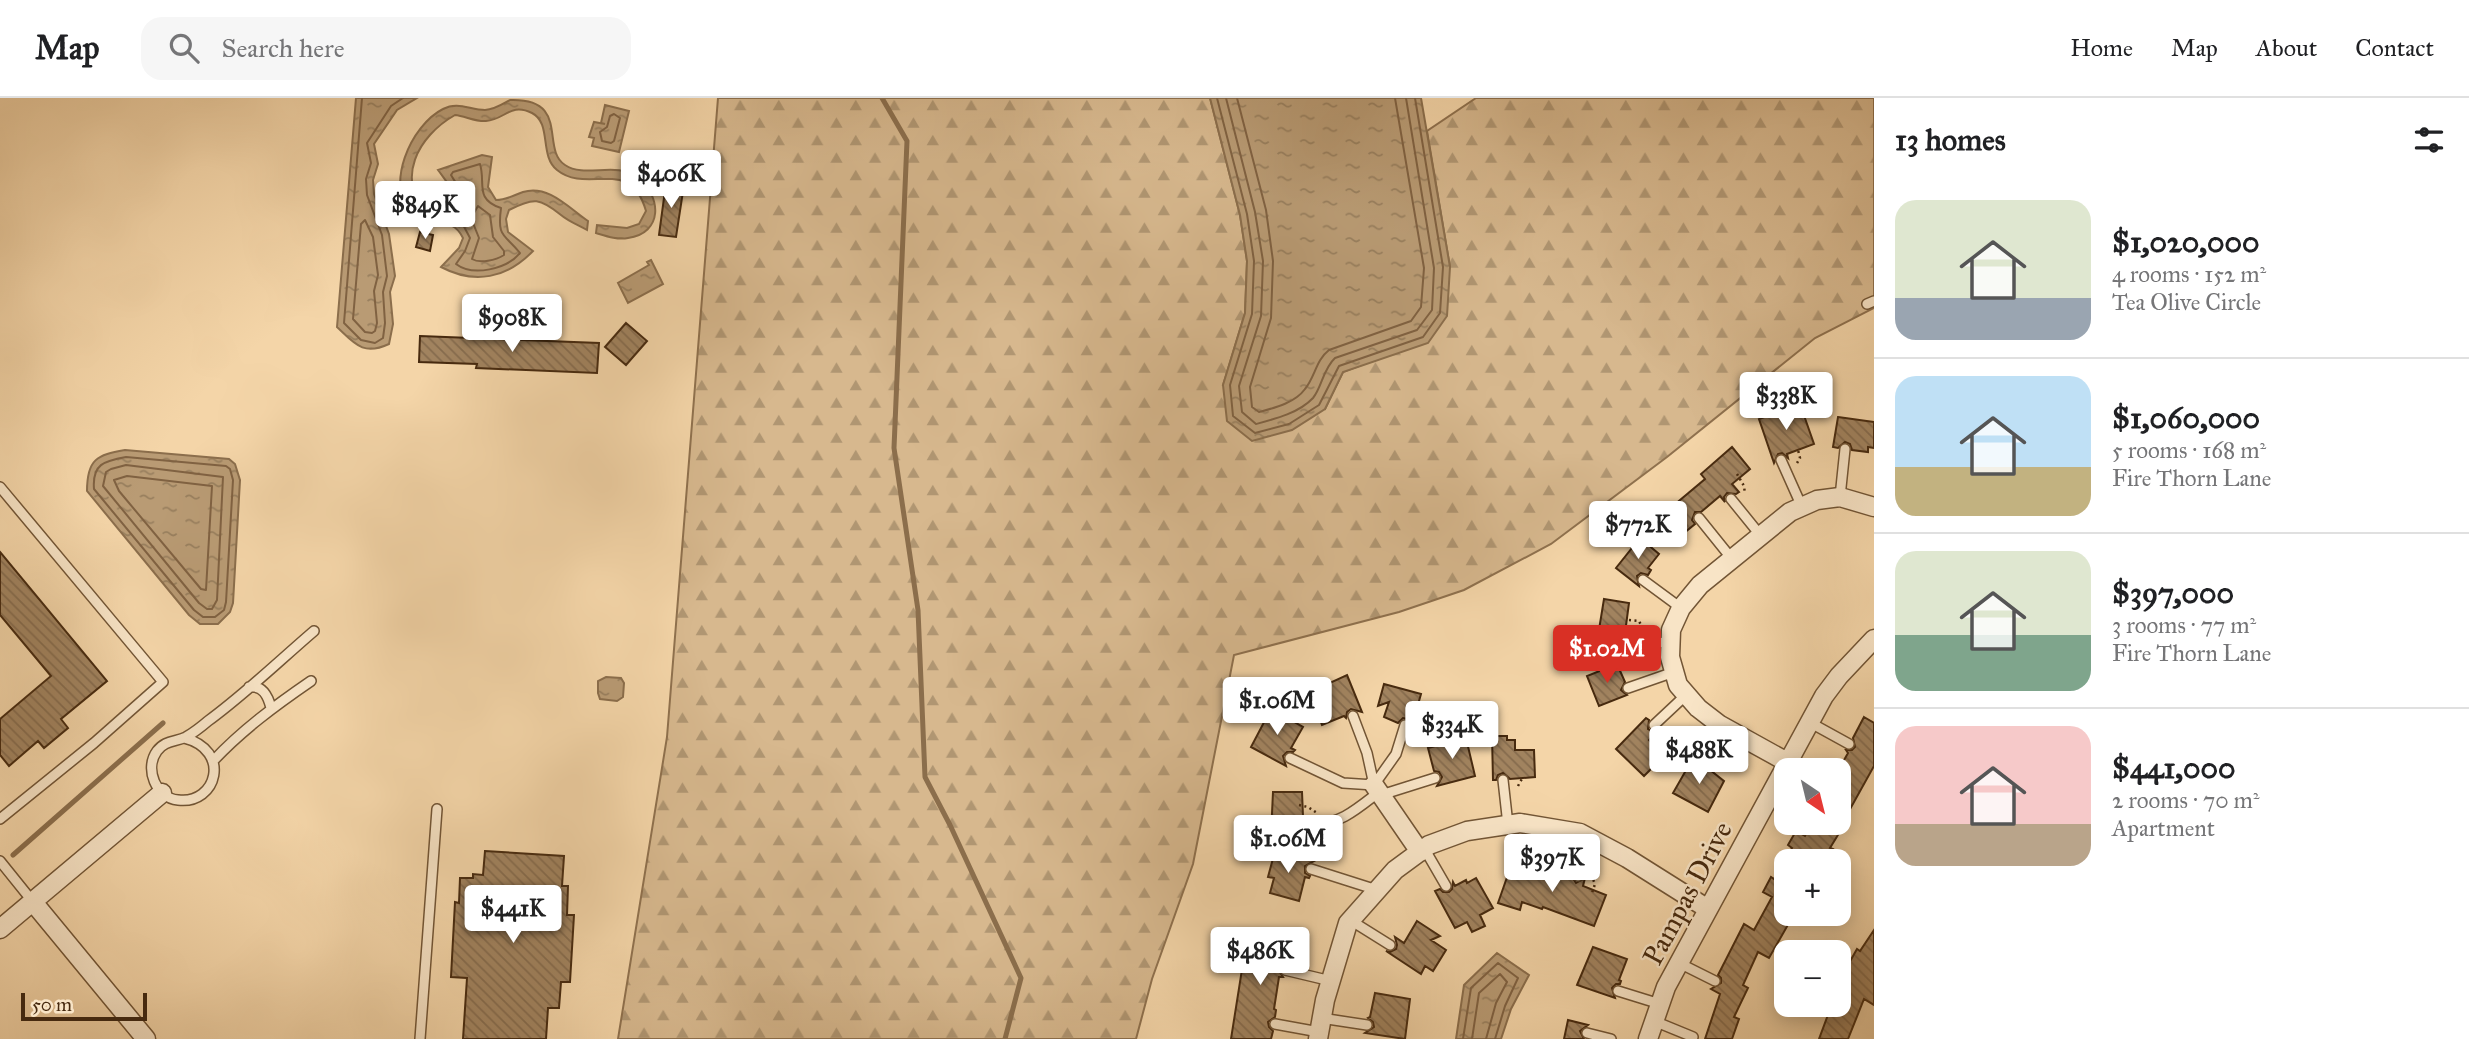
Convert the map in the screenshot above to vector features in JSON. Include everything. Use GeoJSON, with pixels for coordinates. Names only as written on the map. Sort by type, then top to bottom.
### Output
{"type":"FeatureCollection","features":[{"type":"Feature","properties":{"kind":"street"},"geometry":{"type":"LineString","coordinates":[[1780,758],[1723,726],[1698,708],[1686,695],[1678,685],[1670,657],[1671,630],[1681,608],[1700,585],[1790,512],[1817,500],[1840,497],[1874,507]]}},
{"type":"Feature","properties":{"kind":"street","name":"Pampas Drive"},"geometry":{"type":"LineString","coordinates":[[1789,758],[1824,696],[1839,676],[1873,643]]}},
{"type":"Feature","properties":{"kind":"street","name":"Pampas Drive"},"geometry":{"type":"LineString","coordinates":[[1648,1039],[1666,986],[1774,786]]}},
{"type":"Feature","properties":{"kind":"street"},"geometry":{"type":"LineString","coordinates":[[1378,791],[1422,850]]}},
{"type":"Feature","properties":{"kind":"street"},"geometry":{"type":"LineString","coordinates":[[0,929],[162,793]]}},
{"type":"Feature","properties":{"kind":"street"},"geometry":{"type":"LineString","coordinates":[[1319,1029],[1350,920],[1395,870],[1422,850],[1468,831],[1520,823],[1580,833],[1627,858],[1708,909]]}},
{"type":"Feature","properties":{"kind":"street"},"geometry":{"type":"LineString","coordinates":[[33,902],[146,1039]]}},
{"type":"Feature","properties":{"kind":"lane"},"geometry":{"type":"LineString","coordinates":[[1840,497],[1845,449]]}},
{"type":"Feature","properties":{"kind":"lane"},"geometry":{"type":"LineString","coordinates":[[1781,460],[1802,507]]}},
{"type":"Feature","properties":{"kind":"lane"},"geometry":{"type":"LineString","coordinates":[[0,487],[163,682],[94,743],[0,819]]}},
{"type":"Feature","properties":{"kind":"lane"},"geometry":{"type":"LineString","coordinates":[[1731,499],[1761,536]]}},
{"type":"Feature","properties":{"kind":"lane"},"geometry":{"type":"LineString","coordinates":[[1699,518],[1732,559]]}},
{"type":"Feature","properties":{"kind":"lane"},"geometry":{"type":"LineString","coordinates":[[1643,580],[1681,608]]}},
{"type":"Feature","properties":{"kind":"lane"},"geometry":{"type":"LineString","coordinates":[[184,738],[314,631]]}},
{"type":"Feature","properties":{"kind":"lane"},"geometry":{"type":"LineString","coordinates":[[1622,640],[1670,643]]}},
{"type":"Feature","properties":{"kind":"lane"},"geometry":{"type":"LineString","coordinates":[[1628,688],[1674,672]]}},
{"type":"Feature","properties":{"kind":"lane"},"geometry":{"type":"LineString","coordinates":[[214,761],[228,745],[271,708],[311,681]]}},
{"type":"Feature","properties":{"kind":"lane"},"geometry":{"type":"LineString","coordinates":[[249,687],[256,686],[264,691],[271,708]]}},
{"type":"Feature","properties":{"kind":"lane"},"geometry":{"type":"LineString","coordinates":[[1654,724],[1686,695]]}},
{"type":"Feature","properties":{"kind":"lane"},"geometry":{"type":"LineString","coordinates":[[1353,716],[1378,791]]}},
{"type":"Feature","properties":{"kind":"lane"},"geometry":{"type":"LineString","coordinates":[[1809,722],[1849,744]]}},
{"type":"Feature","properties":{"kind":"lane"},"geometry":{"type":"LineString","coordinates":[[1311,827],[1336,822],[1349,816],[1378,791],[1396,754],[1405,725]]}},
{"type":"Feature","properties":{"kind":"lane"},"geometry":{"type":"LineString","coordinates":[[1700,762],[1723,726]]}},
{"type":"Feature","properties":{"kind":"lane"},"geometry":{"type":"LineString","coordinates":[[184,738],[197,741],[208,749],[214,761],[214,778],[205,792],[191,800],[176,800],[162,793],[153,780],[152,765],[157,751],[169,741],[184,738]]}},
{"type":"Feature","properties":{"kind":"lane"},"geometry":{"type":"LineString","coordinates":[[1290,758],[1343,783],[1378,791],[1436,778]]}},
{"type":"Feature","properties":{"kind":"lane"},"geometry":{"type":"LineString","coordinates":[[1503,780],[1508,825]]}},
{"type":"Feature","properties":{"kind":"lane"},"geometry":{"type":"LineString","coordinates":[[420,1039],[437,808]]}},
{"type":"Feature","properties":{"kind":"lane"},"geometry":{"type":"LineString","coordinates":[[1548,869],[1560,829]]}},
{"type":"Feature","properties":{"kind":"lane"},"geometry":{"type":"LineString","coordinates":[[1578,876],[1593,840]]}},
{"type":"Feature","properties":{"kind":"lane"},"geometry":{"type":"LineString","coordinates":[[1422,850],[1446,886]]}},
{"type":"Feature","properties":{"kind":"lane"},"geometry":{"type":"LineString","coordinates":[[0,861],[33,902]]}},
{"type":"Feature","properties":{"kind":"lane"},"geometry":{"type":"LineString","coordinates":[[1311,869],[1377,890]]}},
{"type":"Feature","properties":{"kind":"lane"},"geometry":{"type":"LineString","coordinates":[[1350,920],[1390,945]]}},
{"type":"Feature","properties":{"kind":"lane"},"geometry":{"type":"LineString","coordinates":[[1679,963],[1715,981]]}},
{"type":"Feature","properties":{"kind":"lane"},"geometry":{"type":"LineString","coordinates":[[1285,970],[1331,981]]}},
{"type":"Feature","properties":{"kind":"lane"},"geometry":{"type":"LineString","coordinates":[[1618,991],[1657,1012],[1693,1037]]}},
{"type":"Feature","properties":{"kind":"lane"},"geometry":{"type":"LineString","coordinates":[[1275,1024],[1319,1029],[1367,1025]]}},
{"type":"Feature","properties":{"kind":"lane"},"geometry":{"type":"LineString","coordinates":[[1587,1033],[1611,1039]]}},
{"type":"Feature","properties":{"kind":"green space"},"geometry":{"type":"Polygon","coordinates":[[[718,98],[1210,98],[1240,215],[1247,261],[1245,313],[1223,385],[1325,409],[1343,372],[1375,360],[1450,267],[1427,131],[1476,98],[1874,98],[1874,308],[1815,338],[1667,457],[1551,544],[1464,590],[1399,612],[1234,655],[1193,864],[1152,979],[1136,1039],[618,1039],[667,737],[718,98]]]}},
{"type":"Feature","properties":{"kind":"water"},"geometry":{"type":"Polygon","coordinates":[[[356,98],[417,98],[397,110],[374,144],[378,164],[373,180],[374,194],[389,234],[395,276],[390,292],[393,324],[389,344],[372,349],[355,343],[337,327],[356,98]]]}},
{"type":"Feature","properties":{"kind":"water"},"geometry":{"type":"Polygon","coordinates":[[[1210,98],[1421,98],[1450,267],[1447,316],[1428,343],[1343,372],[1325,409],[1292,430],[1252,441],[1227,421],[1223,385],[1245,313],[1247,261],[1240,215],[1210,98]]]}},
{"type":"Feature","properties":{"kind":"water"},"geometry":{"type":"Polygon","coordinates":[[[510,100],[529,102],[541,107],[548,115],[554,148],[565,165],[582,170],[620,170],[638,178],[646,186],[655,204],[653,222],[648,229],[639,235],[624,238],[596,233],[597,225],[627,228],[639,224],[646,211],[639,194],[630,184],[619,180],[569,177],[557,170],[548,157],[542,124],[532,113],[518,109],[486,121],[455,115],[430,135],[415,160],[413,187],[429,214],[445,216],[458,210],[456,196],[438,170],[482,155],[492,157],[488,187],[496,200],[532,190],[541,191],[558,199],[588,221],[587,230],[554,209],[531,201],[509,210],[506,219],[508,232],[533,251],[523,260],[490,276],[466,276],[441,267],[459,248],[463,238],[453,226],[420,221],[404,204],[401,174],[405,158],[421,128],[443,109],[459,106],[488,110],[510,100]]]}},
{"type":"Feature","properties":{"kind":"water"},"geometry":{"type":"Polygon","coordinates":[[[605,105],[629,111],[619,152],[592,146],[594,138],[589,137],[594,122],[605,124],[601,123],[605,105]]]}},
{"type":"Feature","properties":{"kind":"water"},"geometry":{"type":"Polygon","coordinates":[[[651,260],[663,284],[628,303],[618,283],[649,265],[647,262],[651,260]]]}},
{"type":"Feature","properties":{"kind":"water"},"geometry":{"type":"Polygon","coordinates":[[[125,450],[229,459],[235,464],[240,480],[233,603],[230,612],[218,624],[200,624],[189,615],[87,491],[89,472],[96,460],[125,450]]]}},
{"type":"Feature","properties":{"kind":"water"},"geometry":{"type":"Polygon","coordinates":[[[606,677],[621,678],[624,683],[623,697],[617,701],[600,699],[598,681],[606,677]]]}},
{"type":"Feature","properties":{"kind":"water"},"geometry":{"type":"Polygon","coordinates":[[[1497,953],[1529,975],[1511,1009],[1501,1039],[1456,1039],[1464,985],[1497,953]]]}},
{"type":"Feature","properties":{"kind":"building"},"geometry":{"type":"Polygon","coordinates":[[[659,163],[666,176],[646,184],[640,172],[659,163]]]}},
{"type":"Feature","properties":{"kind":"building"},"geometry":{"type":"Polygon","coordinates":[[[666,183],[684,185],[676,237],[659,235],[666,183]]]}},
{"type":"Feature","properties":{"kind":"building"},"geometry":{"type":"Polygon","coordinates":[[[420,232],[433,235],[430,251],[416,247],[420,232]]]}},
{"type":"Feature","properties":{"kind":"building"},"geometry":{"type":"Polygon","coordinates":[[[626,323],[647,341],[626,365],[605,347],[626,323]]]}},
{"type":"Feature","properties":{"kind":"building"},"geometry":{"type":"Polygon","coordinates":[[[420,336],[599,343],[597,373],[476,368],[477,364],[419,362],[420,336]]]}},
{"type":"Feature","properties":{"kind":"building"},"geometry":{"type":"Polygon","coordinates":[[[1800,404],[1814,444],[1787,454],[1788,458],[1782,453],[1778,454],[1774,463],[1759,419],[1800,404]]]}},
{"type":"Feature","properties":{"kind":"building"},"geometry":{"type":"Polygon","coordinates":[[[1838,417],[1874,422],[1874,448],[1868,447],[1868,452],[1852,450],[1850,444],[1845,442],[1838,448],[1833,447],[1838,417]]]}},
{"type":"Feature","properties":{"kind":"building"},"geometry":{"type":"Polygon","coordinates":[[[1732,447],[1750,469],[1732,484],[1739,492],[1727,493],[1725,502],[1720,496],[1701,512],[1695,512],[1692,520],[1695,524],[1679,537],[1661,516],[1705,479],[1701,474],[1732,447]]]}},
{"type":"Feature","properties":{"kind":"building"},"geometry":{"type":"Polygon","coordinates":[[[1640,538],[1659,554],[1648,568],[1651,570],[1648,575],[1641,573],[1637,576],[1639,586],[1616,568],[1640,538]]]}},
{"type":"Feature","properties":{"kind":"building"},"geometry":{"type":"Polygon","coordinates":[[[0,552],[107,681],[61,719],[68,728],[44,748],[38,741],[9,766],[0,755],[0,719],[51,676],[0,615],[0,552]]]}},
{"type":"Feature","properties":{"kind":"building"},"geometry":{"type":"Polygon","coordinates":[[[1604,599],[1629,603],[1625,633],[1616,637],[1617,645],[1597,642],[1604,599]]]}},
{"type":"Feature","properties":{"kind":"building"},"geometry":{"type":"Polygon","coordinates":[[[1617,664],[1625,682],[1621,690],[1627,695],[1599,706],[1587,676],[1617,664]]]}},
{"type":"Feature","properties":{"kind":"building"},"geometry":{"type":"Polygon","coordinates":[[[1347,675],[1362,712],[1351,709],[1346,718],[1344,716],[1322,725],[1310,692],[1347,675]]]}},
{"type":"Feature","properties":{"kind":"building"},"geometry":{"type":"Polygon","coordinates":[[[1384,684],[1421,694],[1412,726],[1408,719],[1403,718],[1398,723],[1384,717],[1389,702],[1378,706],[1384,684]]]}},
{"type":"Feature","properties":{"kind":"building"},"geometry":{"type":"Polygon","coordinates":[[[1271,709],[1303,727],[1291,748],[1295,750],[1283,756],[1286,766],[1251,747],[1271,709]]]}},
{"type":"Feature","properties":{"kind":"building"},"geometry":{"type":"Polygon","coordinates":[[[1864,717],[1874,723],[1874,766],[1852,806],[1852,758],[1845,758],[1848,753],[1846,750],[1855,747],[1853,738],[1864,717]]]}},
{"type":"Feature","properties":{"kind":"building"},"geometry":{"type":"Polygon","coordinates":[[[1646,718],[1649,720],[1648,729],[1658,731],[1649,740],[1664,756],[1644,776],[1616,749],[1646,718]]]}},
{"type":"Feature","properties":{"kind":"building"},"geometry":{"type":"Polygon","coordinates":[[[1492,736],[1507,736],[1507,740],[1515,740],[1515,750],[1534,750],[1535,777],[1510,779],[1503,773],[1493,780],[1492,736]]]}},
{"type":"Feature","properties":{"kind":"building"},"geometry":{"type":"Polygon","coordinates":[[[1466,738],[1475,776],[1437,786],[1442,777],[1439,772],[1434,771],[1428,748],[1466,738]]]}},
{"type":"Feature","properties":{"kind":"building"},"geometry":{"type":"Polygon","coordinates":[[[1693,758],[1696,767],[1700,769],[1705,766],[1724,781],[1708,812],[1673,793],[1693,758]]]}},
{"type":"Feature","properties":{"kind":"building"},"geometry":{"type":"Polygon","coordinates":[[[1273,792],[1302,792],[1303,816],[1311,816],[1304,829],[1312,834],[1271,835],[1273,792]]]}},
{"type":"Feature","properties":{"kind":"building"},"geometry":{"type":"Polygon","coordinates":[[[1794,835],[1838,835],[1830,848],[1833,849],[1791,849],[1788,845],[1794,835]]]}},
{"type":"Feature","properties":{"kind":"building"},"geometry":{"type":"Polygon","coordinates":[[[485,851],[564,856],[562,886],[568,886],[567,915],[574,915],[570,982],[561,982],[559,1008],[548,1008],[546,1039],[463,1039],[467,978],[451,977],[455,902],[459,903],[460,878],[473,878],[473,874],[483,875],[485,851]]]}},
{"type":"Feature","properties":{"kind":"building"},"geometry":{"type":"Polygon","coordinates":[[[1275,851],[1314,861],[1305,866],[1305,873],[1310,876],[1305,877],[1299,901],[1270,893],[1274,878],[1268,877],[1275,851]]]}},
{"type":"Feature","properties":{"kind":"building"},"geometry":{"type":"Polygon","coordinates":[[[1512,863],[1536,871],[1538,866],[1541,867],[1547,876],[1555,871],[1568,876],[1570,873],[1576,883],[1585,878],[1583,886],[1606,895],[1594,926],[1543,907],[1542,909],[1522,902],[1520,910],[1498,903],[1512,863]]]}},
{"type":"Feature","properties":{"kind":"building"},"geometry":{"type":"Polygon","coordinates":[[[1771,877],[1774,879],[1774,926],[1787,926],[1779,940],[1774,940],[1774,949],[1769,958],[1758,952],[1743,985],[1748,988],[1734,1017],[1739,1019],[1732,1039],[1705,1039],[1720,994],[1711,989],[1721,983],[1718,975],[1744,924],[1754,930],[1772,897],[1763,892],[1771,877]]]}},
{"type":"Feature","properties":{"kind":"building"},"geometry":{"type":"Polygon","coordinates":[[[1476,878],[1493,908],[1480,915],[1485,926],[1472,932],[1467,922],[1455,928],[1435,891],[1440,889],[1449,892],[1453,882],[1455,886],[1476,878]]]}},
{"type":"Feature","properties":{"kind":"building"},"geometry":{"type":"Polygon","coordinates":[[[1417,921],[1440,936],[1431,940],[1446,950],[1433,971],[1425,966],[1421,974],[1386,951],[1396,949],[1395,937],[1404,943],[1417,921]]]}},
{"type":"Feature","properties":{"kind":"building"},"geometry":{"type":"Polygon","coordinates":[[[1265,930],[1291,936],[1285,961],[1287,963],[1280,965],[1278,969],[1283,977],[1279,977],[1275,1017],[1268,1022],[1273,1031],[1271,1039],[1231,1039],[1246,944],[1260,948],[1265,930]]]}},
{"type":"Feature","properties":{"kind":"building"},"geometry":{"type":"Polygon","coordinates":[[[1874,930],[1874,1005],[1864,999],[1848,1039],[1819,1039],[1827,1017],[1851,1017],[1851,960],[1857,949],[1860,951],[1874,930]]]}},
{"type":"Feature","properties":{"kind":"building"},"geometry":{"type":"Polygon","coordinates":[[[1593,947],[1627,959],[1620,984],[1612,988],[1615,998],[1577,985],[1593,947]]]}},
{"type":"Feature","properties":{"kind":"building"},"geometry":{"type":"Polygon","coordinates":[[[1375,993],[1410,999],[1405,1039],[1365,1033],[1374,1027],[1368,1018],[1375,993]]]}},
{"type":"Feature","properties":{"kind":"building"},"geometry":{"type":"Polygon","coordinates":[[[1568,1020],[1588,1025],[1580,1031],[1584,1039],[1564,1039],[1568,1020]]]}},
{"type":"Feature","properties":{"kind":"waterway"},"geometry":{"type":"LineString","coordinates":[[882,98],[907,141],[894,448],[918,610],[925,777],[1021,978],[1005,1039]]}},
{"type":"Feature","properties":{"kind":"waterway"},"geometry":{"type":"LineString","coordinates":[[13,855],[163,723]]}}]}
